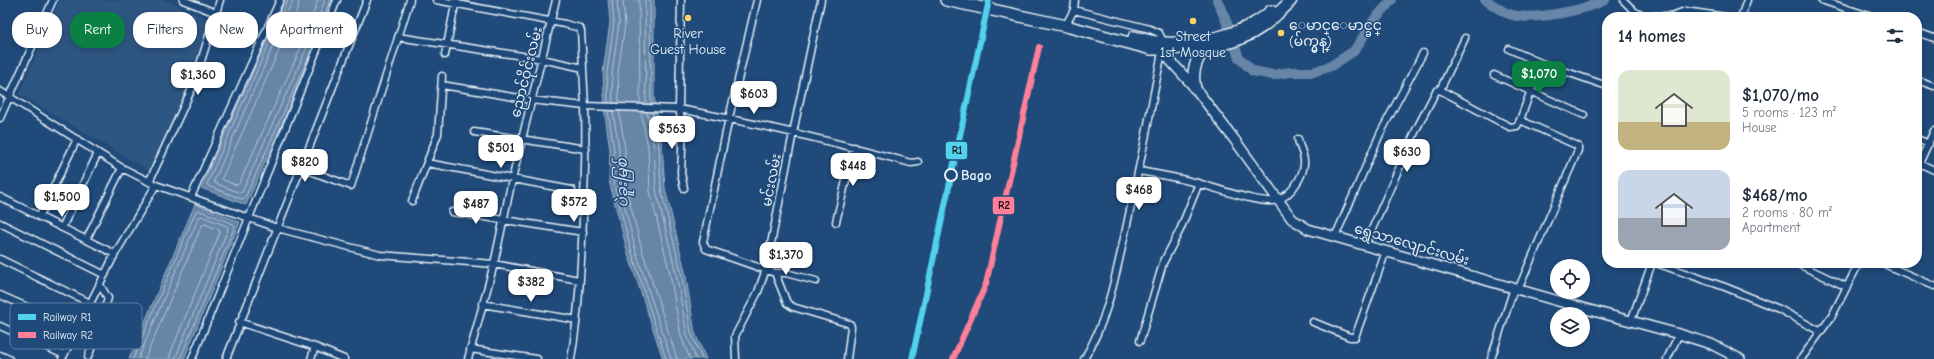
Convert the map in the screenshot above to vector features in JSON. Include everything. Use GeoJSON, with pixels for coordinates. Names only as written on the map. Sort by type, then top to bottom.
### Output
{"type":"FeatureCollection","features":[{"type":"Feature","properties":{"kind":"highway"},"geometry":{"type":"LineString","coordinates":[[946,0],[1068,21],[1161,47],[1179,43],[1231,39]]}},
{"type":"Feature","properties":{"kind":"highway"},"geometry":{"type":"LineString","coordinates":[[972,0],[982,6]]}},
{"type":"Feature","properties":{"kind":"highway"},"geometry":{"type":"LineString","coordinates":[[1249,30],[1283,0]]}},
{"type":"Feature","properties":{"kind":"highway"},"geometry":{"type":"LineString","coordinates":[[1023,14],[1161,47],[1204,48],[1231,39],[1270,21],[1291,0]]}},
{"type":"Feature","properties":{"kind":"highway"},"geometry":{"type":"LineString","coordinates":[[1195,88],[1193,73],[1195,64],[1204,48]]}},
{"type":"Feature","properties":{"kind":"street"},"geometry":{"type":"LineString","coordinates":[[0,118],[53,0]]}},
{"type":"Feature","properties":{"kind":"street"},"geometry":{"type":"LineString","coordinates":[[183,0],[213,12]]}},
{"type":"Feature","properties":{"kind":"street"},"geometry":{"type":"LineString","coordinates":[[216,12],[220,0]]}},
{"type":"Feature","properties":{"kind":"street"},"geometry":{"type":"LineString","coordinates":[[191,197],[280,0]]}},
{"type":"Feature","properties":{"kind":"street"},"geometry":{"type":"LineString","coordinates":[[192,359],[248,217],[337,0]]}},
{"type":"Feature","properties":{"kind":"street"},"geometry":{"type":"LineString","coordinates":[[226,359],[239,322],[302,168],[367,0]]}},
{"type":"Feature","properties":{"kind":"street"},"geometry":{"type":"LineString","coordinates":[[302,168],[351,186],[410,0]]}},
{"type":"Feature","properties":{"kind":"street"},"geometry":{"type":"LineString","coordinates":[[436,0],[456,2],[550,22],[577,26],[582,30],[586,149],[580,280],[577,320],[571,359]]}},
{"type":"Feature","properties":{"kind":"street","name":"ညောင်ဝိုင်းလမ်း"},"geometry":{"type":"LineString","coordinates":[[468,359],[494,264],[512,180],[556,0]]}},
{"type":"Feature","properties":{"kind":"street"},"geometry":{"type":"LineString","coordinates":[[681,0],[679,109],[683,128],[681,173],[684,188]]}},
{"type":"Feature","properties":{"kind":"street"},"geometry":{"type":"LineString","coordinates":[[756,0],[728,118],[703,242],[706,249],[766,270],[775,273],[786,273],[816,281]]}},
{"type":"Feature","properties":{"kind":"street","name":"မင်းလမ်း"},"geometry":{"type":"LineString","coordinates":[[736,359],[735,336],[758,292],[766,270],[792,133],[821,0]]}},
{"type":"Feature","properties":{"kind":"street"},"geometry":{"type":"LineString","coordinates":[[1068,21],[1074,10],[1076,0]]}},
{"type":"Feature","properties":{"kind":"street"},"geometry":{"type":"LineString","coordinates":[[1743,12],[1747,0]]}},
{"type":"Feature","properties":{"kind":"street"},"geometry":{"type":"LineString","coordinates":[[1821,0],[1857,12]]}},
{"type":"Feature","properties":{"kind":"street"},"geometry":{"type":"LineString","coordinates":[[1624,1],[1635,12]]}},
{"type":"Feature","properties":{"kind":"street"},"geometry":{"type":"LineString","coordinates":[[445,55],[456,2]]}},
{"type":"Feature","properties":{"kind":"street"},"geometry":{"type":"LineString","coordinates":[[1074,10],[1150,29],[1159,33],[1161,47],[1139,171],[1113,287],[1092,347],[1084,359]]}},
{"type":"Feature","properties":{"kind":"street"},"geometry":{"type":"LineString","coordinates":[[1922,34],[1934,38]]}},
{"type":"Feature","properties":{"kind":"street"},"geometry":{"type":"LineString","coordinates":[[398,37],[542,59],[583,68]]}},
{"type":"Feature","properties":{"kind":"street"},"geometry":{"type":"LineString","coordinates":[[1365,245],[1416,130],[1434,94],[1436,91],[1440,90],[1465,38]]}},
{"type":"Feature","properties":{"kind":"street","name":"ရွှေသာလျောင်းလမ်း"},"geometry":{"type":"LineString","coordinates":[[1161,47],[1195,88],[1292,219],[1308,229],[1679,334],[1711,344],[1740,359]]}},
{"type":"Feature","properties":{"kind":"street"},"geometry":{"type":"LineString","coordinates":[[150,182],[194,84],[205,48]]}},
{"type":"Feature","properties":{"kind":"street"},"geometry":{"type":"LineString","coordinates":[[1509,49],[1541,63],[1602,84]]}},
{"type":"Feature","properties":{"kind":"street"},"geometry":{"type":"LineString","coordinates":[[1335,236],[1380,134],[1423,53]]}},
{"type":"Feature","properties":{"kind":"street"},"geometry":{"type":"LineString","coordinates":[[1440,90],[1510,127],[1517,126],[1541,63]]}},
{"type":"Feature","properties":{"kind":"street"},"geometry":{"type":"LineString","coordinates":[[1494,75],[1584,114]]}},
{"type":"Feature","properties":{"kind":"street"},"geometry":{"type":"LineString","coordinates":[[412,201],[438,134],[442,76]]}},
{"type":"Feature","properties":{"kind":"street"},"geometry":{"type":"LineString","coordinates":[[1922,82],[1934,86]]}},
{"type":"Feature","properties":{"kind":"street"},"geometry":{"type":"LineString","coordinates":[[442,85],[531,100],[585,106],[679,109],[728,118],[854,147],[911,163],[918,162]]}},
{"type":"Feature","properties":{"kind":"street"},"geometry":{"type":"LineString","coordinates":[[0,90],[122,168],[156,185],[277,228],[380,255],[494,264],[580,280]]}},
{"type":"Feature","properties":{"kind":"street"},"geometry":{"type":"LineString","coordinates":[[1491,359],[1516,289],[1578,150],[1578,146],[1520,120]]}},
{"type":"Feature","properties":{"kind":"street"},"geometry":{"type":"LineString","coordinates":[[1922,157],[1934,131]]}},
{"type":"Feature","properties":{"kind":"street"},"geometry":{"type":"LineString","coordinates":[[474,132],[586,149]]}},
{"type":"Feature","properties":{"kind":"street"},"geometry":{"type":"LineString","coordinates":[[1139,171],[1199,183],[1259,200],[1279,200],[1295,186],[1304,165],[1304,154],[1299,148],[1298,138]]}},
{"type":"Feature","properties":{"kind":"street"},"geometry":{"type":"LineString","coordinates":[[39,217],[77,139]]}},
{"type":"Feature","properties":{"kind":"street"},"geometry":{"type":"LineString","coordinates":[[1922,141],[1929,144]]}},
{"type":"Feature","properties":{"kind":"street"},"geometry":{"type":"LineString","coordinates":[[836,222],[854,147]]}},
{"type":"Feature","properties":{"kind":"street"},"geometry":{"type":"LineString","coordinates":[[62,228],[98,153]]}},
{"type":"Feature","properties":{"kind":"street"},"geometry":{"type":"LineString","coordinates":[[427,163],[572,190]]}},
{"type":"Feature","properties":{"kind":"street"},"geometry":{"type":"LineString","coordinates":[[1922,166],[1934,170]]}},
{"type":"Feature","properties":{"kind":"street"},"geometry":{"type":"LineString","coordinates":[[86,240],[122,168]]}},
{"type":"Feature","properties":{"kind":"street"},"geometry":{"type":"LineString","coordinates":[[1140,341],[1163,263],[1180,230],[1199,183]]}},
{"type":"Feature","properties":{"kind":"street"},"geometry":{"type":"LineString","coordinates":[[91,303],[115,254],[156,185]]}},
{"type":"Feature","properties":{"kind":"street"},"geometry":{"type":"LineString","coordinates":[[0,197],[115,254]]}},
{"type":"Feature","properties":{"kind":"street"},"geometry":{"type":"LineString","coordinates":[[452,212],[583,232]]}},
{"type":"Feature","properties":{"kind":"street"},"geometry":{"type":"LineString","coordinates":[[0,223],[105,276]]}},
{"type":"Feature","properties":{"kind":"street"},"geometry":{"type":"LineString","coordinates":[[1313,322],[1350,337],[1355,337],[1386,251]]}},
{"type":"Feature","properties":{"kind":"street"},"geometry":{"type":"LineString","coordinates":[[0,259],[88,303]]}},
{"type":"Feature","properties":{"kind":"street"},"geometry":{"type":"LineString","coordinates":[[1631,321],[1650,268]]}},
{"type":"Feature","properties":{"kind":"street"},"geometry":{"type":"LineString","coordinates":[[1670,268],[1772,307],[1821,332]]}},
{"type":"Feature","properties":{"kind":"street"},"geometry":{"type":"LineString","coordinates":[[1807,268],[1847,287]]}},
{"type":"Feature","properties":{"kind":"street"},"geometry":{"type":"LineString","coordinates":[[1800,359],[1832,316],[1856,268]]}},
{"type":"Feature","properties":{"kind":"street"},"geometry":{"type":"LineString","coordinates":[[1893,268],[1934,286]]}},
{"type":"Feature","properties":{"kind":"street"},"geometry":{"type":"LineString","coordinates":[[775,273],[785,300],[793,306],[850,324],[851,327],[847,359]]}},
{"type":"Feature","properties":{"kind":"street"},"geometry":{"type":"LineString","coordinates":[[100,285],[108,298],[106,303]]}},
{"type":"Feature","properties":{"kind":"street"},"geometry":{"type":"LineString","coordinates":[[0,295],[18,303]]}},
{"type":"Feature","properties":{"kind":"street"},"geometry":{"type":"LineString","coordinates":[[482,304],[577,320]]}},
{"type":"Feature","properties":{"kind":"street"},"geometry":{"type":"LineString","coordinates":[[239,322],[315,347],[344,359]]}},
{"type":"Feature","properties":{"kind":"street"},"geometry":{"type":"LineString","coordinates":[[0,326],[10,331]]}},
{"type":"Feature","properties":{"kind":"street"},"geometry":{"type":"LineString","coordinates":[[1668,358],[1679,334]]}},
{"type":"Feature","properties":{"kind":"street"},"geometry":{"type":"LineString","coordinates":[[311,359],[315,347]]}},
{"type":"Feature","properties":{"kind":"street"},"geometry":{"type":"LineString","coordinates":[[47,349],[63,357]]}},
{"type":"Feature","properties":{"kind":"street"},"geometry":{"type":"LineString","coordinates":[[88,357],[91,349]]}},
{"type":"Feature","properties":{"kind":"street"},"geometry":{"type":"LineString","coordinates":[[470,349],[537,359]]}},
{"type":"Feature","properties":{"kind":"street"},"geometry":{"type":"LineString","coordinates":[[0,355],[9,359]]}},
{"type":"Feature","properties":{"kind":"shaded area"},"geometry":{"type":"Polygon","coordinates":[[[60,0],[166,0],[192,12],[133,12],[133,48],[197,48],[197,14],[205,18],[205,48],[209,48],[206,59],[165,145],[148,170],[19,94],[39,48],[62,48],[62,12],[55,12],[60,0]]]}},
{"type":"Feature","properties":{"kind":"water"},"geometry":{"type":"Polygon","coordinates":[[[285,0],[334,0],[330,12],[280,12],[285,0]]]}},
{"type":"Feature","properties":{"kind":"water","name":"ပဲခူးမြစ်"},"geometry":{"type":"Polygon","coordinates":[[[608,0],[654,0],[654,96],[662,145],[665,188],[685,271],[695,333],[706,359],[663,359],[628,254],[609,181],[610,150],[605,115],[603,72],[610,22],[608,0]]]}},
{"type":"Feature","properties":{"kind":"water"},"geometry":{"type":"Polygon","coordinates":[[[266,43],[266,48],[316,48],[246,205],[201,188],[266,43]]]}},
{"type":"Feature","properties":{"kind":"water"},"geometry":{"type":"Polygon","coordinates":[[[195,204],[240,222],[184,359],[129,359],[133,349],[142,349],[142,328],[195,204]]]}},
{"type":"Feature","properties":{"kind":"waterway"},"geometry":{"type":"LineString","coordinates":[[1217,0],[1239,58],[1253,71],[1273,75],[1290,72],[1313,72],[1331,66],[1354,51],[1374,20],[1392,0]]}},
{"type":"Feature","properties":{"kind":"waterway"},"geometry":{"type":"LineString","coordinates":[[1485,0],[1509,14],[1530,17],[1571,11],[1605,0]]}},
{"type":"Feature","properties":{"kind":"rail line","name":"R1"},"geometry":{"type":"LineString","coordinates":[[912,359],[989,0]]}},
{"type":"Feature","properties":{"kind":"rail line","name":"R2"},"geometry":{"type":"LineString","coordinates":[[953,359],[986,284],[1039,47]]}},
{"type":"Feature","properties":{"kind":"place","name":"River Guest House"},"geometry":{"type":"Point","coordinates":[688,18]}},
{"type":"Feature","properties":{"kind":"place","name":"Street 1st Mosque"},"geometry":{"type":"Point","coordinates":[1193,21]}},
{"type":"Feature","properties":{"kind":"place","name":"ေမာင္ေမာင္ခင္ (မ်က္မွန္)"},"geometry":{"type":"Point","coordinates":[1281,33]}},
{"type":"Feature","properties":{"kind":"place","name":"Bago"},"geometry":{"type":"Point","coordinates":[951,175]}}]}
